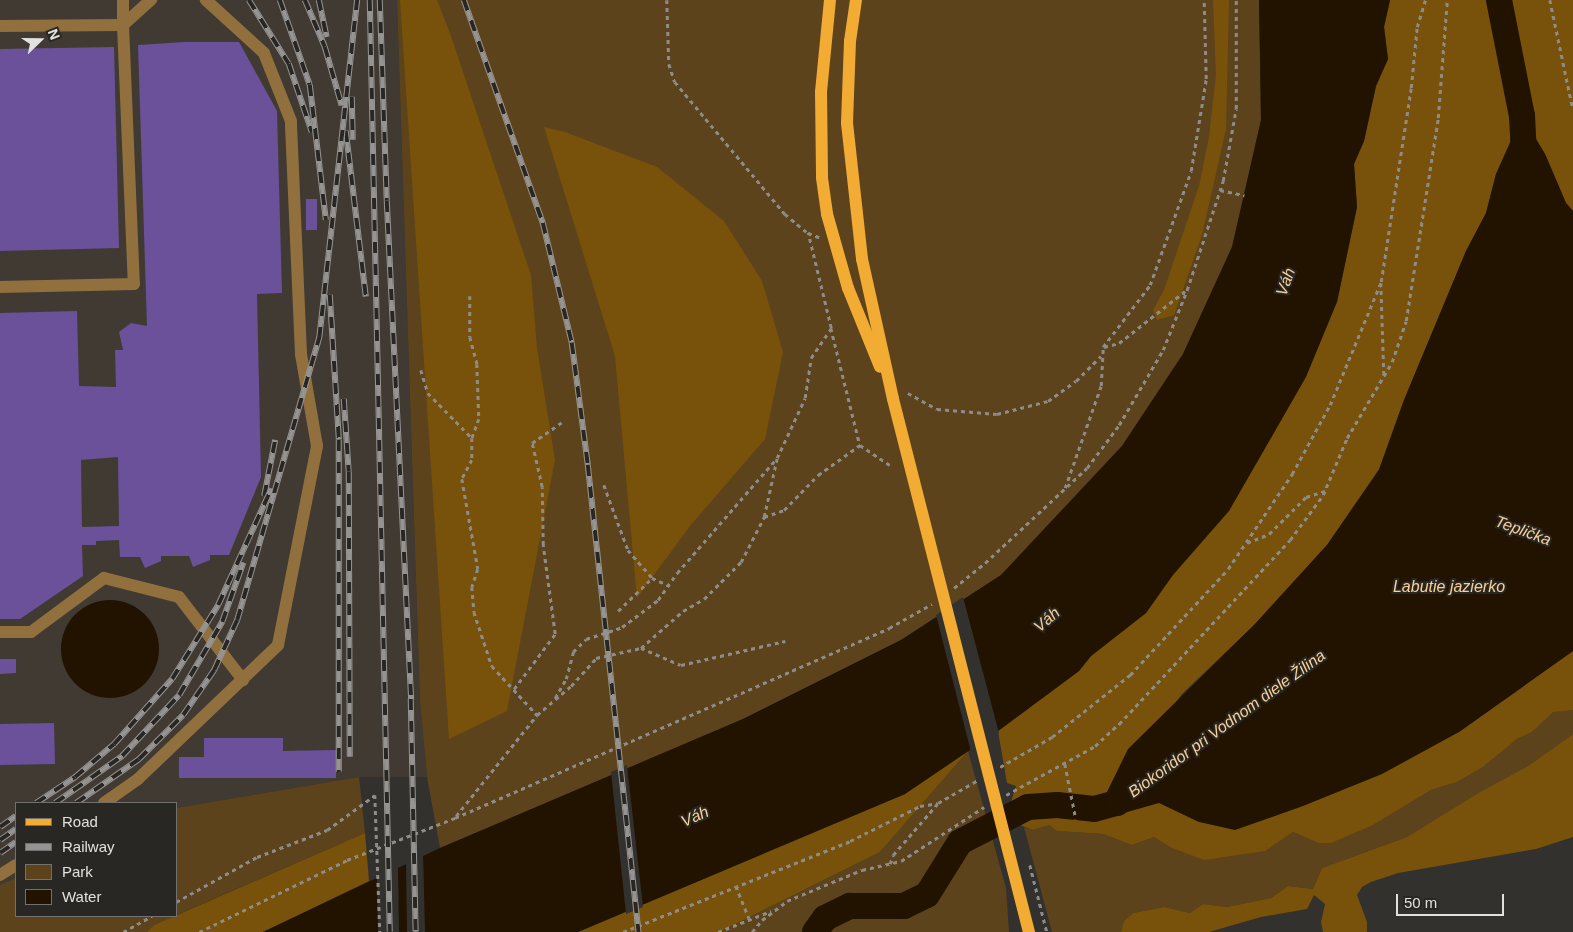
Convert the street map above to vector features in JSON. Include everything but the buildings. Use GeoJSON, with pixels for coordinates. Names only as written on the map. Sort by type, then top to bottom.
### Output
{"type":"FeatureCollection","features":[{"type":"Feature","properties":{"kind":"main road"},"geometry":{"type":"LineString","coordinates":[[830,0],[824,43],[820,142],[827,214],[856,309],[893,399]]}},
{"type":"Feature","properties":{"kind":"main road"},"geometry":{"type":"LineString","coordinates":[[856,0],[848,82],[849,164],[862,259],[893,399],[1015,867],[1030,932]]}},
{"type":"Feature","properties":{"kind":"lane"},"geometry":{"type":"LineString","coordinates":[[0,287],[134,284],[123,0]]}},
{"type":"Feature","properties":{"kind":"lane"},"geometry":{"type":"LineString","coordinates":[[0,26],[123,25],[152,0]]}},
{"type":"Feature","properties":{"kind":"lane"},"geometry":{"type":"LineString","coordinates":[[105,802],[138,780],[278,646],[317,446],[301,354],[291,121],[264,53],[206,0]]}},
{"type":"Feature","properties":{"kind":"lane"},"geometry":{"type":"LineString","coordinates":[[0,632],[31,632],[104,578],[180,597],[243,680]]}},
{"type":"Feature","properties":{"kind":"lane"},"geometry":{"type":"LineString","coordinates":[[0,875],[15,866]]}},
{"type":"Feature","properties":{"kind":"path"},"geometry":{"type":"LineString","coordinates":[[667,0],[668,64],[675,82],[786,214],[808,233],[820,238]]}},
{"type":"Feature","properties":{"kind":"path"},"geometry":{"type":"LineString","coordinates":[[1064,489],[1102,386],[1103,347],[1150,285],[1191,171],[1206,79],[1204,0]]}},
{"type":"Feature","properties":{"kind":"path"},"geometry":{"type":"LineString","coordinates":[[949,591],[992,557],[1086,468],[1119,426],[1163,350],[1188,290],[1220,190],[1236,110],[1236,0]]}},
{"type":"Feature","properties":{"kind":"path"},"geometry":{"type":"LineString","coordinates":[[1384,376],[1381,282],[1411,88],[1417,27],[1424,0]]}},
{"type":"Feature","properties":{"kind":"path"},"geometry":{"type":"LineString","coordinates":[[998,799],[1095,746],[1119,724],[1290,540],[1325,491],[1347,438],[1384,376],[1406,321],[1438,118],[1447,0]]}},
{"type":"Feature","properties":{"kind":"path"},"geometry":{"type":"LineString","coordinates":[[1550,0],[1573,109]]}},
{"type":"Feature","properties":{"kind":"path"},"geometry":{"type":"LineString","coordinates":[[1220,190],[1244,195]]}},
{"type":"Feature","properties":{"kind":"path"},"geometry":{"type":"LineString","coordinates":[[808,233],[860,445],[890,465]]}},
{"type":"Feature","properties":{"kind":"path"},"geometry":{"type":"LineString","coordinates":[[995,770],[1052,737],[1130,675],[1228,569],[1292,474],[1330,405],[1381,282]]}},
{"type":"Feature","properties":{"kind":"path"},"geometry":{"type":"LineString","coordinates":[[1103,347],[1119,343],[1188,290]]}},
{"type":"Feature","properties":{"kind":"path"},"geometry":{"type":"LineString","coordinates":[[470,296],[470,337],[477,364],[479,419],[472,438],[472,460],[462,479],[478,569],[472,587],[474,612],[492,666],[537,715]]}},
{"type":"Feature","properties":{"kind":"path"},"geometry":{"type":"LineString","coordinates":[[455,818],[537,715],[596,658],[641,648],[682,611],[704,599],[741,562],[764,517],[777,458],[805,398],[811,358],[831,328]]}},
{"type":"Feature","properties":{"kind":"path"},"geometry":{"type":"LineString","coordinates":[[908,393],[937,409],[997,414],[1048,401],[1076,381],[1102,355]]}},
{"type":"Feature","properties":{"kind":"path"},"geometry":{"type":"LineString","coordinates":[[421,370],[428,393],[472,438]]}},
{"type":"Feature","properties":{"kind":"path"},"geometry":{"type":"LineString","coordinates":[[514,689],[554,634],[543,545],[542,487],[532,443],[563,421]]}},
{"type":"Feature","properties":{"kind":"path"},"geometry":{"type":"LineString","coordinates":[[764,517],[784,510],[818,475],[860,445]]}},
{"type":"Feature","properties":{"kind":"path"},"geometry":{"type":"LineString","coordinates":[[555,698],[566,679],[573,652],[586,639],[622,627],[658,600],[777,458]]}},
{"type":"Feature","properties":{"kind":"path"},"geometry":{"type":"LineString","coordinates":[[604,485],[628,550],[652,578],[669,585]]}},
{"type":"Feature","properties":{"kind":"path"},"geometry":{"type":"LineString","coordinates":[[1246,543],[1270,534],[1306,498],[1325,491]]}},
{"type":"Feature","properties":{"kind":"path"},"geometry":{"type":"LineString","coordinates":[[618,611],[652,578]]}},
{"type":"Feature","properties":{"kind":"path"},"geometry":{"type":"LineString","coordinates":[[198,932],[347,860],[455,818],[889,628],[935,602]]}},
{"type":"Feature","properties":{"kind":"path"},"geometry":{"type":"LineString","coordinates":[[641,648],[681,665],[785,641]]}},
{"type":"Feature","properties":{"kind":"path"},"geometry":{"type":"LineString","coordinates":[[1065,764],[1073,796],[1076,819]]}},
{"type":"Feature","properties":{"kind":"path"},"geometry":{"type":"LineString","coordinates":[[890,864],[893,855],[938,803],[987,775]]}},
{"type":"Feature","properties":{"kind":"path"},"geometry":{"type":"LineString","coordinates":[[178,901],[257,857],[326,830],[372,796],[377,797],[380,932]]}},
{"type":"Feature","properties":{"kind":"path"},"geometry":{"type":"LineString","coordinates":[[623,932],[850,841],[920,806],[938,803]]}},
{"type":"Feature","properties":{"kind":"path"},"geometry":{"type":"LineString","coordinates":[[752,932],[773,911],[787,901],[853,874],[890,864],[920,851],[965,817],[990,804]]}},
{"type":"Feature","properties":{"kind":"path"},"geometry":{"type":"LineString","coordinates":[[1030,865],[1047,932]]}},
{"type":"Feature","properties":{"kind":"path"},"geometry":{"type":"LineString","coordinates":[[736,886],[749,919]]}},
{"type":"Feature","properties":{"kind":"path"},"geometry":{"type":"LineString","coordinates":[[718,932],[773,911]]}},
{"type":"Feature","properties":{"kind":"path"},"geometry":{"type":"LineString","coordinates":[[123,932],[150,917]]}},
{"type":"Feature","properties":{"kind":"shaded area"},"geometry":{"type":"Polygon","coordinates":[[[0,0],[397,0],[420,701],[427,777],[359,777],[178,808],[178,802],[15,802],[15,885],[0,893],[0,0]]]}},
{"type":"Feature","properties":{"kind":"shaded area"},"geometry":{"type":"Polygon","coordinates":[[[400,0],[437,0],[451,36],[531,275],[537,348],[555,460],[507,711],[449,739],[400,0]]]}},
{"type":"Feature","properties":{"kind":"shaded area"},"geometry":{"type":"Polygon","coordinates":[[[1213,0],[1229,0],[1226,129],[1202,235],[1174,315],[1157,320],[1153,310],[1164,290],[1199,186],[1209,137],[1216,75],[1213,0]]]}},
{"type":"Feature","properties":{"kind":"shaded area"},"geometry":{"type":"Polygon","coordinates":[[[1390,0],[1573,0],[1573,211],[1566,203],[1545,154],[1522,116],[1496,174],[1486,213],[1466,251],[1404,400],[1379,469],[1327,545],[1255,624],[1182,694],[1106,794],[1127,812],[1159,802],[1199,822],[1459,732],[1573,651],[1573,710],[1553,712],[1532,732],[1517,739],[1483,767],[1457,782],[1431,790],[1373,825],[1331,843],[1318,843],[1293,832],[1265,851],[1204,860],[1170,847],[1154,837],[1132,845],[1103,834],[1057,831],[1049,825],[1033,830],[1020,825],[1022,815],[1011,802],[1016,786],[1007,783],[998,731],[1079,671],[1091,656],[1146,613],[1172,575],[1337,302],[1357,207],[1354,164],[1364,141],[1376,86],[1388,59],[1384,27],[1390,0]]]}},
{"type":"Feature","properties":{"kind":"shaded area"},"geometry":{"type":"Polygon","coordinates":[[[544,127],[565,132],[657,167],[724,221],[762,281],[783,352],[765,439],[690,526],[637,598],[615,356],[544,127]]]}},
{"type":"Feature","properties":{"kind":"shaded area"},"geometry":{"type":"Polygon","coordinates":[[[1573,734],[1573,837],[1536,849],[1398,873],[1371,882],[1362,887],[1357,895],[1367,922],[1367,932],[1323,932],[1321,922],[1325,904],[1314,895],[1307,909],[1261,917],[1209,932],[1121,932],[1124,921],[1133,913],[1164,907],[1190,913],[1203,904],[1227,907],[1271,898],[1288,886],[1313,889],[1322,868],[1407,837],[1478,793],[1528,766],[1573,734]]]}},
{"type":"Feature","properties":{"kind":"shaded area"},"geometry":{"type":"Polygon","coordinates":[[[968,751],[880,852],[719,932],[578,932],[905,794],[968,751]]]}},
{"type":"Feature","properties":{"kind":"shaded area"},"geometry":{"type":"Polygon","coordinates":[[[365,833],[369,881],[263,932],[147,932],[154,925],[172,917],[178,917],[178,915],[365,833]]]}},
{"type":"Feature","properties":{"kind":"green space"},"geometry":{"type":"Polygon","coordinates":[[[397,0],[1259,0],[1261,120],[1232,247],[1183,354],[1122,446],[1001,575],[901,640],[743,719],[440,848],[427,777],[420,701],[397,0]]]}},
{"type":"Feature","properties":{"kind":"green space"},"geometry":{"type":"Polygon","coordinates":[[[1573,710],[1573,734],[1528,766],[1478,793],[1407,837],[1322,868],[1313,889],[1288,886],[1271,898],[1227,907],[1203,904],[1190,913],[1164,907],[1133,913],[1124,921],[1121,932],[1052,932],[1024,827],[1033,830],[1049,825],[1057,831],[1103,834],[1132,845],[1154,837],[1170,847],[1240,853],[1263,851],[1293,832],[1318,843],[1373,825],[1431,790],[1457,782],[1483,767],[1517,739],[1532,732],[1553,711],[1573,710]]]}},
{"type":"Feature","properties":{"kind":"green space"},"geometry":{"type":"Polygon","coordinates":[[[968,751],[1006,888],[1009,932],[719,932],[880,852],[968,751]]]}},
{"type":"Feature","properties":{"kind":"green space"},"geometry":{"type":"Polygon","coordinates":[[[359,777],[365,833],[178,914],[178,808],[359,777]]]}},
{"type":"Feature","properties":{"kind":"green space"},"geometry":{"type":"Polygon","coordinates":[[[15,878],[15,917],[173,917],[154,925],[147,932],[0,932],[0,885],[15,878]]]}},
{"type":"Feature","properties":{"kind":"water","name":"Váh"},"geometry":{"type":"Polygon","coordinates":[[[1259,0],[1390,0],[1384,27],[1388,59],[1376,86],[1364,141],[1354,164],[1357,207],[1337,302],[1306,377],[1229,511],[1173,575],[1146,613],[1091,656],[1079,671],[998,731],[905,794],[578,932],[263,932],[440,848],[743,719],[901,640],[1001,575],[1122,446],[1183,354],[1232,247],[1261,120],[1259,0]]]}},
{"type":"Feature","properties":{"kind":"water","name":"Labutie jazierko"},"geometry":{"type":"Polygon","coordinates":[[[1522,116],[1545,154],[1566,203],[1573,211],[1573,651],[1459,732],[1382,774],[1303,806],[1235,830],[1199,822],[1159,803],[1127,812],[1106,794],[1128,749],[1255,624],[1327,545],[1379,470],[1404,400],[1466,251],[1486,213],[1496,174],[1522,116]]]}},
{"type":"Feature","properties":{"kind":"water"},"geometry":{"type":"Polygon","coordinates":[[[110,600],[129,604],[145,614],[155,630],[159,649],[155,668],[145,684],[129,694],[110,698],[91,694],[75,684],[65,668],[61,649],[65,630],[75,614],[91,604],[110,600]]]}},
{"type":"Feature","properties":{"kind":"pier"},"geometry":{"type":"Polygon","coordinates":[[[963,597],[999,733],[971,752],[936,615],[963,597]]]}},
{"type":"Feature","properties":{"kind":"pier"},"geometry":{"type":"Polygon","coordinates":[[[627,765],[643,907],[626,914],[611,772],[627,765]]]}},
{"type":"Feature","properties":{"kind":"pier"},"geometry":{"type":"Polygon","coordinates":[[[423,853],[425,932],[407,932],[406,861],[423,853]]]}},
{"type":"Feature","properties":{"kind":"pier"},"geometry":{"type":"Polygon","coordinates":[[[398,865],[399,932],[378,932],[377,875],[398,865]]]}},
{"type":"Feature","properties":{"kind":"waterway","name":"Biokoridor pri Vodnom diele Žilina"},"geometry":{"type":"LineString","coordinates":[[1499,0],[1522,116],[1524,152]]}},
{"type":"Feature","properties":{"kind":"waterway","name":"Biokoridor pri Vodnom diele Žilina"},"geometry":{"type":"LineString","coordinates":[[815,932],[825,918],[850,906],[904,906],[927,895],[960,842],[1028,807],[1057,805],[1094,809],[1117,803],[1147,782]]}},
{"type":"Feature","properties":{"kind":"railway"},"geometry":{"type":"LineString","coordinates":[[249,0],[289,64],[312,132]]}},
{"type":"Feature","properties":{"kind":"railway"},"geometry":{"type":"LineString","coordinates":[[280,0],[310,85],[326,220]]}},
{"type":"Feature","properties":{"kind":"railway"},"geometry":{"type":"LineString","coordinates":[[305,0],[325,47],[342,106]]}},
{"type":"Feature","properties":{"kind":"railway"},"geometry":{"type":"LineString","coordinates":[[319,0],[327,37]]}},
{"type":"Feature","properties":{"kind":"railway"},"geometry":{"type":"LineString","coordinates":[[77,802],[139,759],[183,715],[214,670],[237,620],[319,338],[357,0]]}},
{"type":"Feature","properties":{"kind":"railway"},"geometry":{"type":"LineString","coordinates":[[370,0],[390,932]]}},
{"type":"Feature","properties":{"kind":"railway"},"geometry":{"type":"LineString","coordinates":[[380,0],[387,201],[411,699],[416,932]]}},
{"type":"Feature","properties":{"kind":"railway"},"geometry":{"type":"LineString","coordinates":[[464,0],[543,223],[572,343],[588,465],[639,932]]}},
{"type":"Feature","properties":{"kind":"railway"},"geometry":{"type":"LineString","coordinates":[[352,97],[353,140]]}},
{"type":"Feature","properties":{"kind":"railway"},"geometry":{"type":"LineString","coordinates":[[346,131],[366,297]]}},
{"type":"Feature","properties":{"kind":"railway"},"geometry":{"type":"LineString","coordinates":[[330,295],[339,440],[339,772]]}},
{"type":"Feature","properties":{"kind":"railway"},"geometry":{"type":"LineString","coordinates":[[344,399],[349,472],[350,757]]}},
{"type":"Feature","properties":{"kind":"railway"},"geometry":{"type":"LineString","coordinates":[[264,496],[275,440]]}},
{"type":"Feature","properties":{"kind":"railway"},"geometry":{"type":"LineString","coordinates":[[38,802],[75,777],[114,744],[172,679],[218,605],[271,489]]}},
{"type":"Feature","properties":{"kind":"railway"},"geometry":{"type":"LineString","coordinates":[[56,802],[122,756],[179,695],[222,622],[243,563]]}},
{"type":"Feature","properties":{"kind":"railway"},"geometry":{"type":"LineString","coordinates":[[0,827],[15,817]]}},
{"type":"Feature","properties":{"kind":"railway"},"geometry":{"type":"LineString","coordinates":[[0,840],[15,830]]}},
{"type":"Feature","properties":{"kind":"railway"},"geometry":{"type":"LineString","coordinates":[[0,853],[15,843]]}},
{"type":"Feature","properties":{"kind":"water label","name":"Teplička"},"geometry":{"type":"Point","coordinates":[1523,531]}}]}
